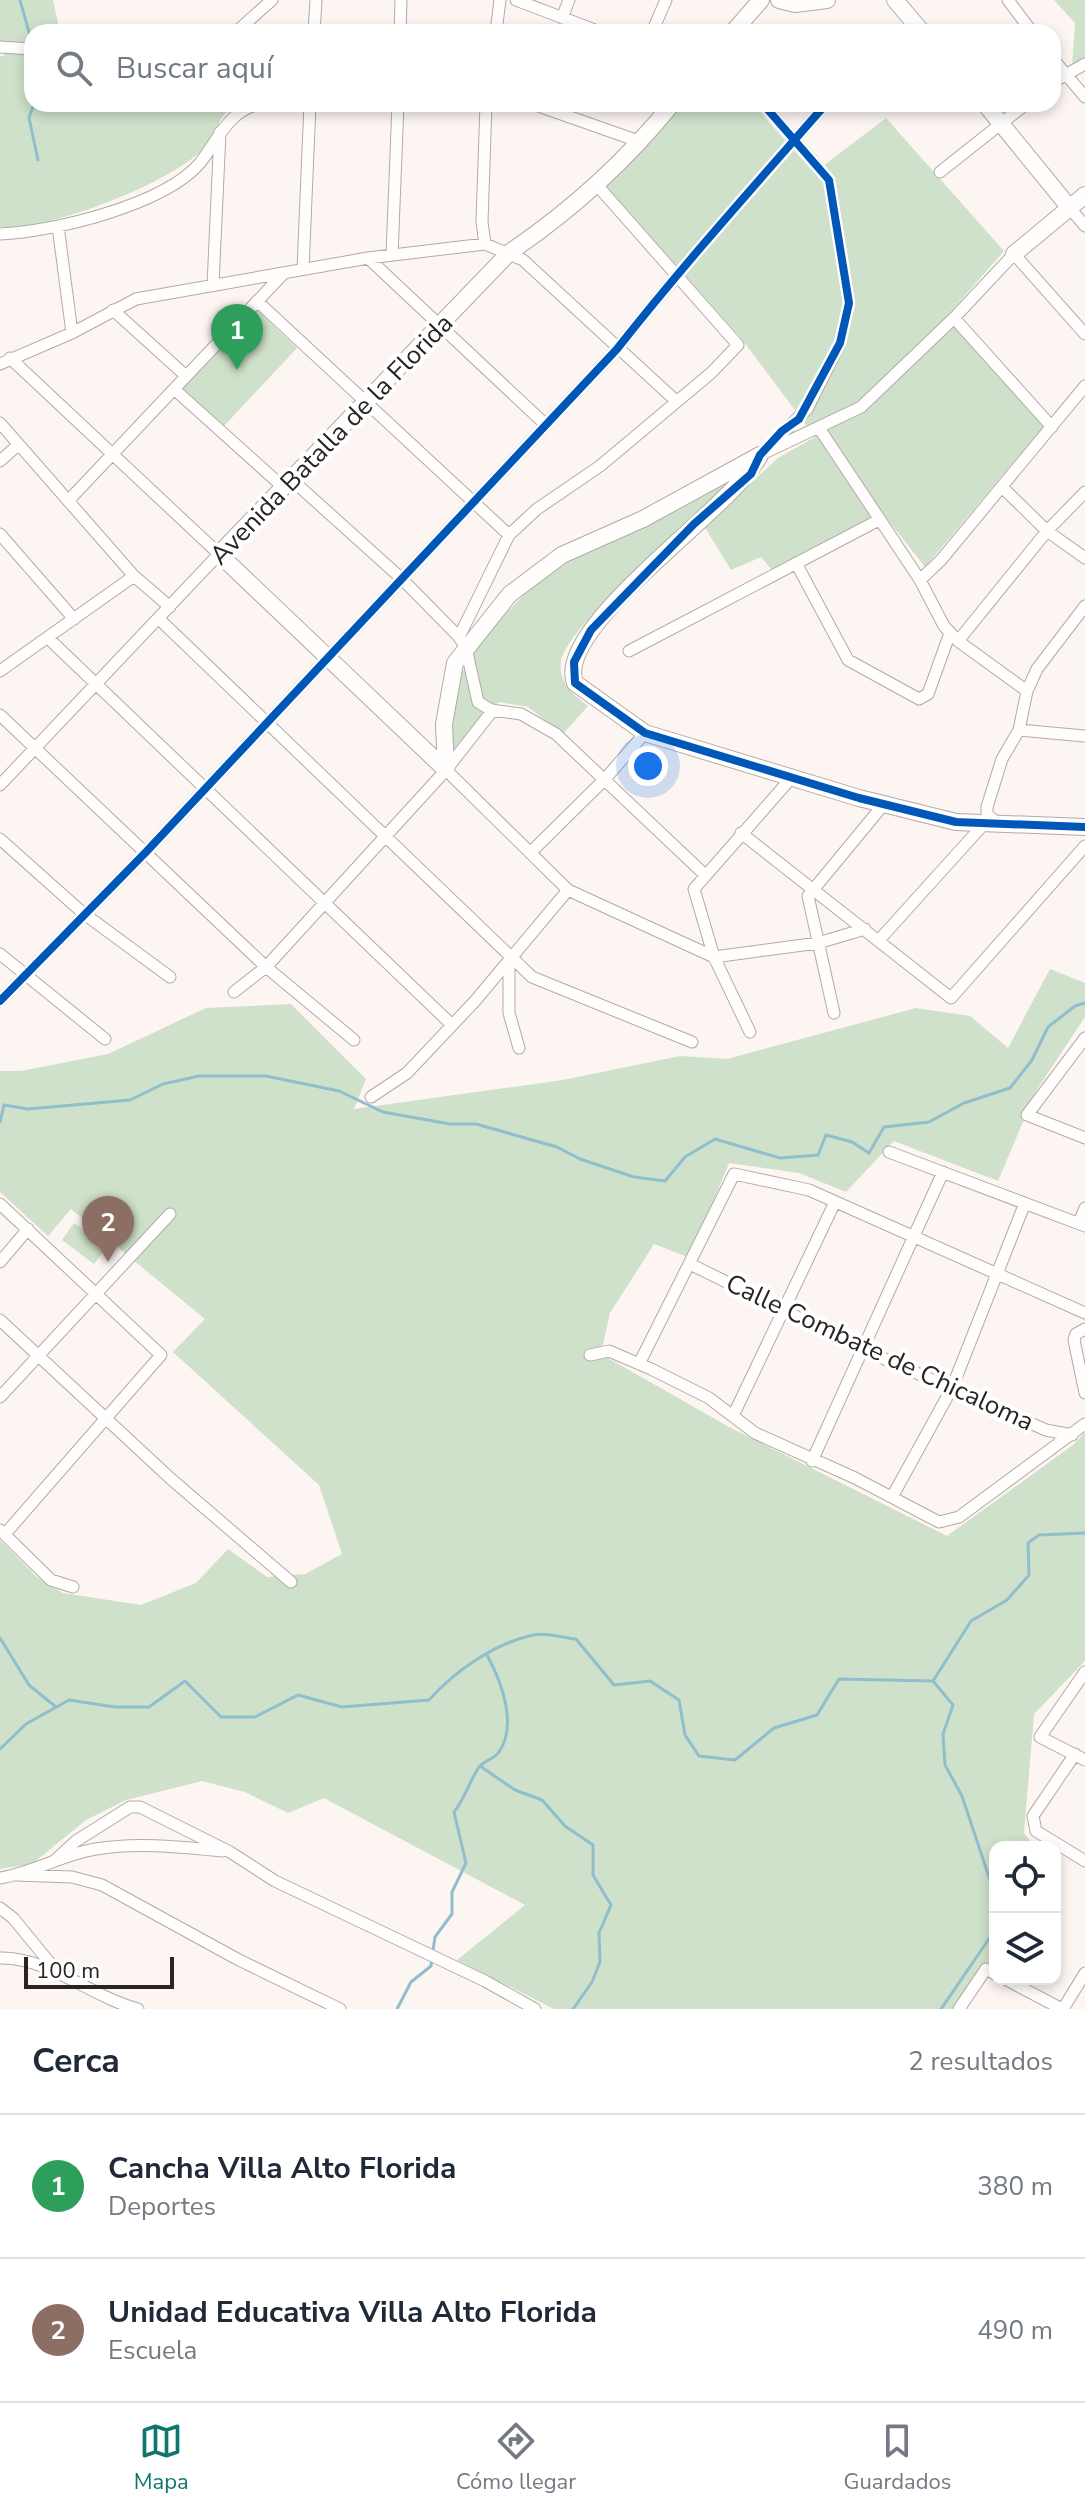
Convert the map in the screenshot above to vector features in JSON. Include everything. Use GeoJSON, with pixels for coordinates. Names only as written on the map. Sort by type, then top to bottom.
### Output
{"type":"FeatureCollection","features":[{"type":"Feature","properties":{"kind":"street"},"geometry":{"type":"LineString","coordinates":[[245,24],[272,0]]}},
{"type":"Feature","properties":{"kind":"street"},"geometry":{"type":"LineString","coordinates":[[314,24],[316,0]]}},
{"type":"Feature","properties":{"kind":"street"},"geometry":{"type":"LineString","coordinates":[[400,24],[401,0]]}},
{"type":"Feature","properties":{"kind":"street"},"geometry":{"type":"LineString","coordinates":[[497,24],[500,0]]}},
{"type":"Feature","properties":{"kind":"street"},"geometry":{"type":"LineString","coordinates":[[516,0],[578,24]]}},
{"type":"Feature","properties":{"kind":"street"},"geometry":{"type":"LineString","coordinates":[[562,18],[569,0]]}},
{"type":"Feature","properties":{"kind":"street"},"geometry":{"type":"LineString","coordinates":[[656,24],[666,0]]}},
{"type":"Feature","properties":{"kind":"street"},"geometry":{"type":"LineString","coordinates":[[740,24],[761,0]]}},
{"type":"Feature","properties":{"kind":"street"},"geometry":{"type":"LineString","coordinates":[[787,2],[827,0]]}},
{"type":"Feature","properties":{"kind":"street"},"geometry":{"type":"LineString","coordinates":[[895,0],[915,24]]}},
{"type":"Feature","properties":{"kind":"street"},"geometry":{"type":"LineString","coordinates":[[1008,0],[1026,24]]}},
{"type":"Feature","properties":{"kind":"street"},"geometry":{"type":"LineString","coordinates":[[0,47],[24,48]]}},
{"type":"Feature","properties":{"kind":"street"},"geometry":{"type":"LineString","coordinates":[[1061,75],[1085,64]]}},
{"type":"Feature","properties":{"kind":"street"},"geometry":{"type":"LineString","coordinates":[[1061,69],[1085,97]]}},
{"type":"Feature","properties":{"kind":"street"},"geometry":{"type":"LineString","coordinates":[[0,234],[34,233],[119,211],[198,165],[220,131],[238,112]]}},
{"type":"Feature","properties":{"kind":"street"},"geometry":{"type":"LineString","coordinates":[[303,269],[310,112]]}},
{"type":"Feature","properties":{"kind":"street"},"geometry":{"type":"LineString","coordinates":[[392,255],[398,112]]}},
{"type":"Feature","properties":{"kind":"street"},"geometry":{"type":"LineString","coordinates":[[485,244],[482,222],[486,112]]}},
{"type":"Feature","properties":{"kind":"street"},"geometry":{"type":"LineString","coordinates":[[556,112],[641,142]]}},
{"type":"Feature","properties":{"kind":"street","name":"Avenida Batalla de la Florida"},"geometry":{"type":"LineString","coordinates":[[0,785],[510,252],[554,223],[641,142],[665,112]]}},
{"type":"Feature","properties":{"kind":"street"},"geometry":{"type":"LineString","coordinates":[[770,112],[829,180],[848,291],[846,324],[807,409],[760,455],[751,474],[694,524],[591,630],[574,662],[572,674],[585,692],[645,733],[884,804],[983,825],[1085,827]]}},
{"type":"Feature","properties":{"kind":"street"},"geometry":{"type":"LineString","coordinates":[[0,1001],[146,852],[617,349],[675,276],[701,252],[734,207],[819,112]]}},
{"type":"Feature","properties":{"kind":"street"},"geometry":{"type":"LineString","coordinates":[[993,112],[1085,226]]}},
{"type":"Feature","properties":{"kind":"street"},"geometry":{"type":"LineString","coordinates":[[940,172],[1016,112]]}},
{"type":"Feature","properties":{"kind":"street"},"geometry":{"type":"LineString","coordinates":[[213,285],[220,131]]}},
{"type":"Feature","properties":{"kind":"street"},"geometry":{"type":"LineString","coordinates":[[446,770],[444,724],[455,663],[509,535],[537,509],[600,466],[738,345],[596,184]]}},
{"type":"Feature","properties":{"kind":"street"},"geometry":{"type":"LineString","coordinates":[[463,642],[510,594],[562,555],[643,519],[760,455],[861,407],[954,318],[1014,254],[1085,195]]}},
{"type":"Feature","properties":{"kind":"street"},"geometry":{"type":"LineString","coordinates":[[58,226],[72,333]]}},
{"type":"Feature","properties":{"kind":"street"},"geometry":{"type":"LineString","coordinates":[[676,401],[523,260],[485,244],[368,258],[136,299],[72,333],[5,361],[112,455],[329,656],[568,890],[714,957],[818,943],[865,929]]}},
{"type":"Feature","properties":{"kind":"street"},"geometry":{"type":"LineString","coordinates":[[1014,254],[1085,334]]}},
{"type":"Feature","properties":{"kind":"street"},"geometry":{"type":"LineString","coordinates":[[368,258],[546,425]]}},
{"type":"Feature","properties":{"kind":"street"},"geometry":{"type":"LineString","coordinates":[[69,500],[284,273]]}},
{"type":"Feature","properties":{"kind":"street"},"geometry":{"type":"LineString","coordinates":[[257,301],[509,535]]}},
{"type":"Feature","properties":{"kind":"street"},"geometry":{"type":"LineString","coordinates":[[113,310],[186,376]]}},
{"type":"Feature","properties":{"kind":"street"},"geometry":{"type":"LineString","coordinates":[[954,318],[1052,427]]}},
{"type":"Feature","properties":{"kind":"street"},"geometry":{"type":"LineString","coordinates":[[920,580],[941,560],[1085,386]]}},
{"type":"Feature","properties":{"kind":"street"},"geometry":{"type":"LineString","coordinates":[[174,389],[402,579],[463,642],[478,702],[493,710],[521,714],[538,721],[605,779],[704,874]]}},
{"type":"Feature","properties":{"kind":"street"},"geometry":{"type":"LineString","coordinates":[[0,423],[134,576],[170,607]]}},
{"type":"Feature","properties":{"kind":"street"},"geometry":{"type":"LineString","coordinates":[[819,428],[954,637],[1027,691]]}},
{"type":"Feature","properties":{"kind":"street"},"geometry":{"type":"LineString","coordinates":[[0,461],[18,445]]}},
{"type":"Feature","properties":{"kind":"street"},"geometry":{"type":"LineString","coordinates":[[1002,487],[1047,531],[1085,558]]}},
{"type":"Feature","properties":{"kind":"street"},"geometry":{"type":"LineString","coordinates":[[796,563],[848,660],[919,699],[928,694],[954,637],[1085,492]]}},
{"type":"Feature","properties":{"kind":"street"},"geometry":{"type":"LineString","coordinates":[[629,651],[879,520]]}},
{"type":"Feature","properties":{"kind":"street"},"geometry":{"type":"LineString","coordinates":[[0,534],[74,619]]}},
{"type":"Feature","properties":{"kind":"street"},"geometry":{"type":"LineString","coordinates":[[0,670],[134,576]]}},
{"type":"Feature","properties":{"kind":"street"},"geometry":{"type":"LineString","coordinates":[[1001,825],[991,819],[987,807],[1002,759],[1019,730],[1027,691],[1037,669],[1085,606]]}},
{"type":"Feature","properties":{"kind":"street"},"geometry":{"type":"LineString","coordinates":[[159,619],[532,977],[692,1042]]}},
{"type":"Feature","properties":{"kind":"street"},"geometry":{"type":"LineString","coordinates":[[48,638],[451,1024]]}},
{"type":"Feature","properties":{"kind":"street"},"geometry":{"type":"LineString","coordinates":[[234,992],[266,967],[446,770],[493,710]]}},
{"type":"Feature","properties":{"kind":"street"},"geometry":{"type":"LineString","coordinates":[[0,715],[266,967],[354,1040]]}},
{"type":"Feature","properties":{"kind":"street"},"geometry":{"type":"LineString","coordinates":[[1019,730],[1085,736]]}},
{"type":"Feature","properties":{"kind":"street"},"geometry":{"type":"LineString","coordinates":[[530,853],[605,779],[645,733]]}},
{"type":"Feature","properties":{"kind":"street"},"geometry":{"type":"LineString","coordinates":[[750,1032],[714,957],[694,889],[793,776]]}},
{"type":"Feature","properties":{"kind":"street"},"geometry":{"type":"LineString","coordinates":[[834,1013],[808,896],[884,804]]}},
{"type":"Feature","properties":{"kind":"street"},"geometry":{"type":"LineString","coordinates":[[880,939],[983,825]]}},
{"type":"Feature","properties":{"kind":"street"},"geometry":{"type":"LineString","coordinates":[[741,833],[880,939],[951,998],[1085,846]]}},
{"type":"Feature","properties":{"kind":"street"},"geometry":{"type":"LineString","coordinates":[[0,839],[83,913],[170,977]]}},
{"type":"Feature","properties":{"kind":"street"},"geometry":{"type":"LineString","coordinates":[[371,1097],[407,1073],[475,1001],[509,956],[568,890]]}},
{"type":"Feature","properties":{"kind":"street"},"geometry":{"type":"LineString","coordinates":[[0,954],[105,1039]]}},
{"type":"Feature","properties":{"kind":"street"},"geometry":{"type":"LineString","coordinates":[[509,956],[509,1013],[519,1048]]}},
{"type":"Feature","properties":{"kind":"street"},"geometry":{"type":"LineString","coordinates":[[1085,1038],[1027,1115],[1085,1138]]}},
{"type":"Feature","properties":{"kind":"street"},"geometry":{"type":"LineString","coordinates":[[889,1152],[1082,1224],[1085,1208]]}},
{"type":"Feature","properties":{"kind":"street"},"geometry":{"type":"LineString","coordinates":[[812,1461],[943,1172]]}},
{"type":"Feature","properties":{"kind":"street"},"geometry":{"type":"LineString","coordinates":[[639,1364],[734,1174],[809,1190],[996,1276],[1085,1313]]}},
{"type":"Feature","properties":{"kind":"street"},"geometry":{"type":"LineString","coordinates":[[733,1416],[835,1202]]}},
{"type":"Feature","properties":{"kind":"street"},"geometry":{"type":"LineString","coordinates":[[892,1497],[952,1388],[1025,1203]]}},
{"type":"Feature","properties":{"kind":"street"},"geometry":{"type":"LineString","coordinates":[[0,1204],[161,1355],[2,1532],[29,1562],[51,1580],[73,1587]]}},
{"type":"Feature","properties":{"kind":"street"},"geometry":{"type":"LineString","coordinates":[[0,1397],[170,1214]]}},
{"type":"Feature","properties":{"kind":"street"},"geometry":{"type":"LineString","coordinates":[[0,1262],[28,1229]]}},
{"type":"Feature","properties":{"kind":"street","name":"Calle Combate de Chicaloma"},"geometry":{"type":"LineString","coordinates":[[690,1264],[862,1349],[1046,1430],[1072,1435]]}},
{"type":"Feature","properties":{"kind":"street"},"geometry":{"type":"LineString","coordinates":[[0,1320],[171,1479],[291,1582]]}},
{"type":"Feature","properties":{"kind":"street"},"geometry":{"type":"LineString","coordinates":[[1085,1329],[1076,1334],[1074,1348],[1085,1393]]}},
{"type":"Feature","properties":{"kind":"street"},"geometry":{"type":"LineString","coordinates":[[590,1355],[609,1351],[639,1364],[709,1398],[755,1433],[892,1497],[926,1518],[949,1521],[1085,1424]]}},
{"type":"Feature","properties":{"kind":"street"},"geometry":{"type":"LineString","coordinates":[[276,1569],[288,1563]]}},
{"type":"Feature","properties":{"kind":"street"},"geometry":{"type":"LineString","coordinates":[[1085,1672],[1040,1737],[1080,1757],[1033,1816],[1036,1831],[1085,1861]]}},
{"type":"Feature","properties":{"kind":"street"},"geometry":{"type":"LineString","coordinates":[[53,1862],[76,1841],[130,1807],[140,1807],[230,1852],[275,1881],[485,1981],[535,2009]]}},
{"type":"Feature","properties":{"kind":"street"},"geometry":{"type":"LineString","coordinates":[[0,1878],[95,1849],[126,1846],[230,1852]]}},
{"type":"Feature","properties":{"kind":"street"},"geometry":{"type":"LineString","coordinates":[[16,1875],[72,1877],[102,1885],[239,1960],[340,2009]]}},
{"type":"Feature","properties":{"kind":"street"},"geometry":{"type":"LineString","coordinates":[[0,1908],[13,1918],[59,1975]]}},
{"type":"Feature","properties":{"kind":"street"},"geometry":{"type":"LineString","coordinates":[[0,1958],[23,1960],[138,2009]]}},
{"type":"Feature","properties":{"kind":"street"},"geometry":{"type":"LineString","coordinates":[[959,2009],[986,1969],[989,1971]]}},
{"type":"Feature","properties":{"kind":"street"},"geometry":{"type":"LineString","coordinates":[[1017,1985],[1063,2009],[1085,1973]]}},
{"type":"Feature","properties":{"kind":"green space"},"geometry":{"type":"Polygon","coordinates":[[[0,0],[53,0],[58,24],[24,24],[24,112],[228,112],[210,142],[195,157],[143,187],[112,201],[49,221],[0,227],[0,56],[4,56],[0,41],[0,0]]]}},
{"type":"Feature","properties":{"kind":"green space"},"geometry":{"type":"Polygon","coordinates":[[[1054,0],[1085,0],[1085,61],[1072,66],[1075,23],[1054,0]]]}},
{"type":"Feature","properties":{"kind":"green space"},"geometry":{"type":"Polygon","coordinates":[[[672,112],[760,112],[814,173],[886,118],[1004,251],[947,316],[1044,426],[925,567],[884,515],[772,570],[761,557],[731,570],[704,526],[778,458],[815,437],[741,338],[606,186],[672,112]]]}},
{"type":"Feature","properties":{"kind":"green space"},"geometry":{"type":"Polygon","coordinates":[[[256,309],[297,348],[223,427],[182,388],[256,309]]]}},
{"type":"Feature","properties":{"kind":"green space"},"geometry":{"type":"Polygon","coordinates":[[[743,469],[613,593],[569,644],[561,661],[562,676],[572,692],[588,706],[563,734],[528,707],[499,702],[480,718],[450,754],[458,680],[480,642],[528,590],[568,559],[743,469]]]}},
{"type":"Feature","properties":{"kind":"green space"},"geometry":{"type":"Polygon","coordinates":[[[1050,969],[1085,983],[1085,1017],[1036,1091],[998,1181],[894,1141],[846,1192],[799,1173],[729,1163],[690,1258],[654,1244],[610,1313],[601,1354],[729,1427],[947,1536],[1073,1445],[1085,1432],[1085,1661],[1034,1714],[1024,1833],[1030,1841],[989,1841],[989,1963],[985,1963],[955,2009],[554,2009],[457,1960],[525,1905],[324,1798],[288,1813],[245,1792],[202,1781],[126,1800],[86,1820],[32,1864],[0,1869],[0,1540],[38,1578],[63,1593],[141,1605],[196,1583],[228,1549],[267,1577],[305,1574],[342,1554],[319,1485],[173,1352],[205,1319],[71,1209],[48,1236],[0,1192],[0,1071],[21,1071],[108,1054],[206,1008],[291,1004],[366,1079],[354,1109],[563,1080],[680,1056],[727,1059],[916,1008],[970,1016],[1008,1048],[1050,969]]]}},
{"type":"Feature","properties":{"kind":"green space"},"geometry":{"type":"Polygon","coordinates":[[[74,1223],[107,1247],[94,1264],[62,1240],[74,1223]]]}},
{"type":"Feature","properties":{"kind":"waterway"},"geometry":{"type":"LineString","coordinates":[[20,0],[27,24]]}},
{"type":"Feature","properties":{"kind":"waterway"},"geometry":{"type":"LineString","coordinates":[[31,112],[29,118],[38,160]]}},
{"type":"Feature","properties":{"kind":"waterway"},"geometry":{"type":"LineString","coordinates":[[0,1122],[4,1105],[28,1109],[130,1100],[163,1084],[199,1076],[266,1076],[339,1091],[383,1112],[450,1124],[476,1124],[557,1147],[580,1159],[634,1177],[665,1181],[685,1157],[715,1139],[780,1158],[818,1155],[826,1135],[852,1142],[869,1153],[884,1127],[929,1122],[964,1103],[1010,1088],[1032,1060],[1048,1027],[1075,1006],[1085,1003]]}},
{"type":"Feature","properties":{"kind":"waterway"},"geometry":{"type":"LineString","coordinates":[[0,1749],[26,1724],[69,1700],[115,1707],[149,1707],[185,1681],[221,1717],[255,1717],[298,1695],[342,1707],[429,1700],[463,1669],[489,1652],[518,1639],[543,1634],[576,1639],[614,1685],[650,1681],[679,1700],[685,1735],[699,1756],[735,1760],[774,1728],[817,1715],[839,1679],[933,1681],[971,1621],[1007,1600],[1029,1575],[1028,1543],[1039,1535],[1085,1533]]}},
{"type":"Feature","properties":{"kind":"waterway"},"geometry":{"type":"LineString","coordinates":[[0,1638],[29,1685],[56,1707]]}},
{"type":"Feature","properties":{"kind":"waterway"},"geometry":{"type":"LineString","coordinates":[[433,1951],[435,1937],[452,1914],[452,1892],[466,1863],[454,1812],[479,1767],[499,1752],[505,1741],[505,1703],[487,1655]]}},
{"type":"Feature","properties":{"kind":"waterway"},"geometry":{"type":"LineString","coordinates":[[933,1681],[953,1705],[943,1734],[945,1765],[962,1796],[993,1889],[993,1933],[941,2009]]}},
{"type":"Feature","properties":{"kind":"waterway"},"geometry":{"type":"LineString","coordinates":[[480,1766],[515,1790],[542,1800],[565,1826],[593,1845],[593,1875],[611,1905],[599,1933],[600,1962],[592,1982],[573,2009]]}},
{"type":"Feature","properties":{"kind":"waterway"},"geometry":{"type":"LineString","coordinates":[[397,2009],[411,1982],[431,1966],[432,1958]]}},
{"type":"Feature","properties":{"kind":"cycle path"},"geometry":{"type":"LineString","coordinates":[[770,112],[829,180],[849,303],[840,343],[799,419],[782,431],[760,455],[751,474],[694,524],[591,630],[574,662],[575,683],[645,733],[859,798],[956,822],[1085,827]]}},
{"type":"Feature","properties":{"kind":"cycle path"},"geometry":{"type":"LineString","coordinates":[[0,1001],[146,852],[617,349],[819,112]]}},
{"type":"Feature","properties":{"kind":"place","name":"Cancha Villa Alto Florida"},"geometry":{"type":"Point","coordinates":[237,370]}},
{"type":"Feature","properties":{"kind":"place","name":"Unidad Educativa Villa Alto Florida"},"geometry":{"type":"Point","coordinates":[108,1262]}}]}
